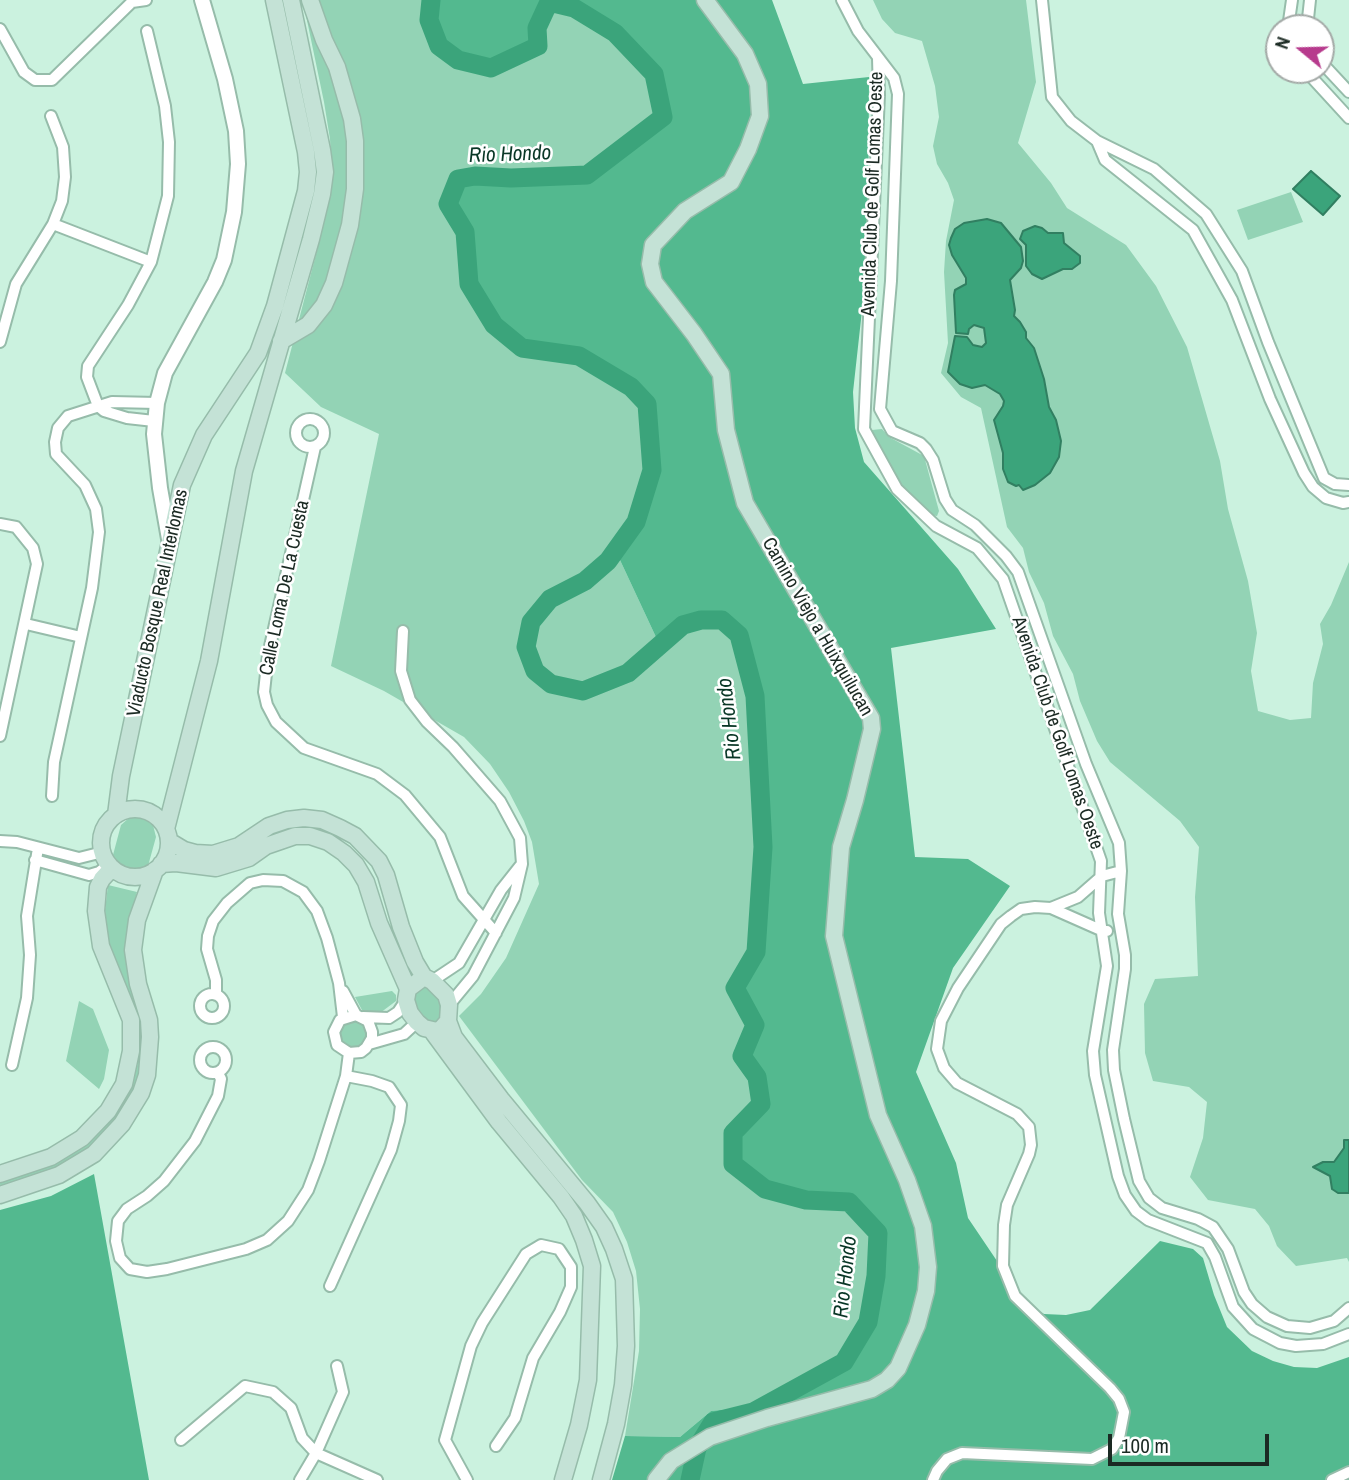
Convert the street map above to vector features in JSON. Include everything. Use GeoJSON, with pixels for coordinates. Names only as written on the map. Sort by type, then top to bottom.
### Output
{"type":"FeatureCollection","features":[{"type":"Feature","properties":{"kind":"main road","name":"Viaducto Bosque Real Interlomas"},"geometry":{"type":"LineString","coordinates":[[116,815],[121,776],[182,485],[204,435],[258,353],[275,306],[306,191],[306,152],[274,0]]}},
{"type":"Feature","properties":{"kind":"main road"},"geometry":{"type":"LineString","coordinates":[[0,1195],[60,1175],[94,1154],[122,1124],[141,1093],[147,1075],[149,1020],[138,984],[134,950],[137,919],[158,867],[168,850],[167,835],[209,661],[244,471],[311,239],[325,172],[290,0]]}},
{"type":"Feature","properties":{"kind":"main road"},"geometry":{"type":"LineString","coordinates":[[281,341],[308,325],[324,305],[338,271],[350,225],[355,189],[352,119],[337,67],[310,0]]}},
{"type":"Feature","properties":{"kind":"main road","name":"Camino Viejo a Huixquilucan"},"geometry":{"type":"LineString","coordinates":[[656,1480],[671,1461],[710,1437],[872,1389],[887,1380],[898,1368],[917,1325],[926,1291],[928,1267],[923,1226],[907,1180],[877,1115],[834,936],[841,847],[872,729],[871,718],[745,503],[726,430],[721,374],[654,282],[650,264],[653,245],[685,211],[731,182],[748,149],[760,116],[758,84],[745,54],[705,0]]}},
{"type":"Feature","properties":{"kind":"main road"},"geometry":{"type":"LineString","coordinates":[[0,1174],[51,1157],[82,1138],[108,1111],[124,1084],[131,1051],[131,1020],[101,946],[96,911],[98,887],[108,862],[102,837],[104,829],[116,815],[130,809],[145,810],[157,817],[167,835],[184,850],[195,853],[213,854],[239,846],[270,826],[287,820],[323,820],[340,828],[355,836],[379,861],[389,883],[407,944],[428,979],[446,995],[454,1037],[592,1210],[614,1249],[624,1279],[626,1346],[616,1424],[601,1480]]}},
{"type":"Feature","properties":{"kind":"main road"},"geometry":{"type":"LineString","coordinates":[[108,862],[123,875],[137,877],[158,867],[176,863],[216,867],[248,858],[265,846],[295,836],[310,836],[328,842],[350,859],[366,881],[379,923],[407,994],[410,1013],[417,1022],[432,1031],[499,1122],[561,1197],[574,1216],[584,1240],[592,1266],[588,1380],[579,1425],[563,1480]]}},
{"type":"Feature","properties":{"kind":"main road"},"geometry":{"type":"LineString","coordinates":[[407,994],[428,979]]}},
{"type":"Feature","properties":{"kind":"main road"},"geometry":{"type":"LineString","coordinates":[[432,1031],[442,1028],[448,1013]]}},
{"type":"Feature","properties":{"kind":"street"},"geometry":{"type":"LineString","coordinates":[[0,29],[24,72],[35,80],[52,80],[127,3],[146,0]]}},
{"type":"Feature","properties":{"kind":"street"},"geometry":{"type":"LineString","coordinates":[[169,540],[160,488],[154,421],[157,403],[165,373],[215,282],[224,260],[234,212],[238,164],[236,131],[225,79],[202,0]]}},
{"type":"Feature","properties":{"kind":"street"},"geometry":{"type":"LineString","coordinates":[[842,0],[858,31],[878,58]]}},
{"type":"Feature","properties":{"kind":"street"},"geometry":{"type":"LineString","coordinates":[[1042,0],[1052,97],[1071,121],[1097,141],[1154,169],[1206,214],[1242,271],[1324,478],[1335,484],[1349,485]]}},
{"type":"Feature","properties":{"kind":"street"},"geometry":{"type":"LineString","coordinates":[[147,31],[165,106],[169,142],[168,196],[151,262],[128,305],[88,366],[89,385],[98,406],[111,415],[154,421]]}},
{"type":"Feature","properties":{"kind":"street","name":"Avenida Club de Golf Lomas Oeste"},"geometry":{"type":"LineString","coordinates":[[878,58],[894,78],[898,94],[891,281],[880,410],[884,420]]}},
{"type":"Feature","properties":{"kind":"street","name":"Avenida Club de Golf Lomas Oeste"},"geometry":{"type":"LineString","coordinates":[[878,58],[864,429],[897,489],[936,526],[977,548],[1003,579],[1101,861],[1099,913],[1107,966],[1093,1051],[1095,1075],[1114,1160],[1125,1195],[1148,1220],[1206,1243],[1215,1258],[1233,1307],[1253,1329],[1280,1343],[1296,1346],[1323,1344],[1349,1334]]}},
{"type":"Feature","properties":{"kind":"street"},"geometry":{"type":"LineString","coordinates":[[1335,77],[1349,92]]}},
{"type":"Feature","properties":{"kind":"street"},"geometry":{"type":"LineString","coordinates":[[1318,84],[1349,118]]}},
{"type":"Feature","properties":{"kind":"street"},"geometry":{"type":"LineString","coordinates":[[0,342],[16,284],[53,224],[62,201],[65,177],[63,147],[51,116]]}},
{"type":"Feature","properties":{"kind":"street"},"geometry":{"type":"LineString","coordinates":[[1097,141],[1105,160],[1193,230],[1232,300],[1270,399],[1304,473],[1313,487],[1325,498],[1349,502]]}},
{"type":"Feature","properties":{"kind":"street"},"geometry":{"type":"LineString","coordinates":[[53,224],[151,262]]}},
{"type":"Feature","properties":{"kind":"street"},"geometry":{"type":"LineString","coordinates":[[52,796],[54,762],[96,563],[99,532],[96,509],[85,485],[56,454],[58,428],[68,416],[98,406],[119,401],[157,403]]}},
{"type":"Feature","properties":{"kind":"street"},"geometry":{"type":"LineString","coordinates":[[864,429],[884,420],[892,431],[920,443],[926,449],[933,460],[945,499],[952,510],[936,526]]}},
{"type":"Feature","properties":{"kind":"street","name":"Calle Loma De La Cuesta"},"geometry":{"type":"LineString","coordinates":[[315,447],[268,655],[264,692],[267,705],[276,722],[304,748],[377,774],[405,794],[440,837],[463,895],[496,933]]}},
{"type":"Feature","properties":{"kind":"street","name":"Avenida Club de Golf Lomas Oeste"},"geometry":{"type":"LineString","coordinates":[[952,510],[975,525],[1018,572],[1086,764],[1119,843],[1121,871],[1118,914],[1125,955],[1124,983],[1113,1049],[1114,1070],[1136,1172],[1144,1191],[1162,1208],[1198,1219],[1213,1227],[1228,1249],[1244,1292],[1252,1304],[1267,1317],[1287,1326],[1310,1328],[1334,1321],[1349,1308]]}},
{"type":"Feature","properties":{"kind":"street"},"geometry":{"type":"LineString","coordinates":[[0,524],[16,527],[33,548],[37,564],[0,736]]}},
{"type":"Feature","properties":{"kind":"street"},"geometry":{"type":"LineString","coordinates":[[26,624],[81,637]]}},
{"type":"Feature","properties":{"kind":"street"},"geometry":{"type":"LineString","coordinates":[[402,631],[401,671],[410,700],[426,722],[453,747],[500,801],[520,838],[522,864],[514,898],[473,976],[448,1013]]}},
{"type":"Feature","properties":{"kind":"street"},"geometry":{"type":"LineString","coordinates":[[0,841],[17,842],[79,858],[108,862]]}},
{"type":"Feature","properties":{"kind":"street"},"geometry":{"type":"LineString","coordinates":[[12,1065],[27,998],[30,955],[27,916],[38,848]]}},
{"type":"Feature","properties":{"kind":"street"},"geometry":{"type":"LineString","coordinates":[[35,860],[89,874],[99,872],[108,862]]}},
{"type":"Feature","properties":{"kind":"street"},"geometry":{"type":"LineString","coordinates":[[428,979],[459,963],[501,890],[522,864]]}},
{"type":"Feature","properties":{"kind":"street"},"geometry":{"type":"LineString","coordinates":[[1051,908],[1078,897],[1102,876],[1121,871]]}},
{"type":"Feature","properties":{"kind":"street"},"geometry":{"type":"LineString","coordinates":[[216,995],[216,980],[207,949],[213,921],[240,890],[250,884],[262,880],[283,881],[310,900],[327,938],[339,983],[343,1017]]}},
{"type":"Feature","properties":{"kind":"street"},"geometry":{"type":"LineString","coordinates":[[933,1480],[947,1459],[962,1453],[1071,1459],[1100,1457],[1112,1449],[1119,1438],[1124,1412],[1119,1399],[1015,1296],[1003,1266],[1007,1205],[1029,1154],[1029,1127],[1017,1114],[957,1083],[944,1068],[937,1049],[941,1021],[972,964],[1001,924],[1021,909],[1051,908],[1103,931],[1120,929]]}},
{"type":"Feature","properties":{"kind":"street"},"geometry":{"type":"LineString","coordinates":[[339,983],[360,1016],[371,1027],[369,1044]]}},
{"type":"Feature","properties":{"kind":"street"},"geometry":{"type":"LineString","coordinates":[[407,994],[398,1012],[388,1017],[343,1017],[335,1026],[334,1039],[349,1053],[361,1052],[369,1044],[404,1034],[417,1022]]}},
{"type":"Feature","properties":{"kind":"street"},"geometry":{"type":"LineString","coordinates":[[218,1073],[218,1096],[195,1141],[164,1181],[127,1209],[118,1222],[116,1241],[120,1258],[130,1269],[147,1272],[167,1269],[246,1250],[267,1240],[288,1221],[308,1190],[320,1161],[346,1076],[349,1053]]}},
{"type":"Feature","properties":{"kind":"street"},"geometry":{"type":"LineString","coordinates":[[330,1286],[391,1150],[401,1105],[389,1087],[346,1076]]}},
{"type":"Feature","properties":{"kind":"street"},"geometry":{"type":"LineString","coordinates":[[467,1480],[445,1440],[471,1346],[482,1323],[526,1254],[541,1245],[559,1249],[571,1267],[570,1287],[560,1312],[533,1358],[515,1418],[496,1446]]}},
{"type":"Feature","properties":{"kind":"street"},"geometry":{"type":"LineString","coordinates":[[300,1480],[316,1453],[343,1392],[337,1366]]}},
{"type":"Feature","properties":{"kind":"street"},"geometry":{"type":"LineString","coordinates":[[181,1440],[246,1386],[273,1392],[291,1408],[302,1438],[316,1453],[377,1480]]}},
{"type":"Feature","properties":{"kind":"street"},"geometry":{"type":"LineString","coordinates":[[1332,1480],[1349,1472]]}},
{"type":"Feature","properties":{"kind":"shaded area"},"geometry":{"type":"Polygon","coordinates":[[[299,0],[424,0],[423,20],[544,29],[553,9],[571,14],[611,37],[649,77],[656,114],[584,169],[510,172],[475,170],[454,174],[441,204],[458,234],[463,285],[520,354],[578,362],[627,392],[640,406],[646,470],[630,519],[613,545],[662,650],[686,631],[702,626],[719,627],[733,639],[748,697],[757,847],[749,950],[728,988],[748,1025],[735,1056],[751,1079],[754,1102],[727,1130],[805,1206],[846,1208],[872,1235],[862,1320],[840,1357],[787,1384],[750,1407],[711,1411],[680,1437],[625,1436],[639,1351],[640,1309],[636,1271],[627,1242],[613,1212],[582,1180],[459,1016],[481,994],[506,958],[539,884],[532,842],[524,821],[490,764],[464,737],[384,691],[331,666],[379,434],[321,407],[285,373],[320,239],[332,174],[324,102],[304,6],[299,0]]]}},
{"type":"Feature","properties":{"kind":"shaded area"},"geometry":{"type":"Polygon","coordinates":[[[424,0],[772,0],[803,84],[869,77],[868,256],[853,392],[855,428],[864,462],[958,569],[996,629],[891,648],[915,857],[968,859],[1010,886],[953,968],[916,1072],[956,1163],[968,1218],[1024,1301],[1044,1314],[1066,1315],[1090,1310],[1160,1241],[1193,1249],[1203,1258],[1227,1327],[1252,1351],[1294,1367],[1317,1368],[1349,1357],[1349,1480],[612,1480],[625,1436],[680,1437],[711,1411],[750,1407],[787,1384],[840,1357],[862,1320],[872,1235],[846,1208],[805,1206],[762,1195],[727,1167],[727,1130],[754,1102],[751,1079],[735,1056],[748,1025],[728,988],[749,950],[757,847],[748,697],[733,639],[719,627],[702,626],[686,631],[662,650],[613,545],[630,519],[645,470],[640,406],[627,392],[578,362],[520,354],[489,329],[463,285],[458,234],[441,204],[453,174],[475,170],[510,172],[584,169],[656,114],[649,77],[611,37],[571,14],[554,9],[544,29],[544,50],[492,75],[456,65],[434,50],[423,20],[424,0]]]}},
{"type":"Feature","properties":{"kind":"shaded area"},"geometry":{"type":"Polygon","coordinates":[[[873,0],[1026,0],[1036,82],[1018,143],[1051,183],[1067,208],[1126,245],[1156,286],[1187,347],[1220,461],[1228,509],[1248,581],[1257,633],[1251,671],[1258,711],[1290,720],[1311,718],[1313,683],[1323,644],[1320,624],[1349,562],[1349,1262],[1347,1258],[1296,1266],[1277,1246],[1269,1226],[1255,1209],[1208,1200],[1190,1177],[1203,1138],[1207,1102],[1189,1087],[1153,1081],[1145,1053],[1144,1004],[1155,979],[1198,976],[1195,897],[1199,847],[1180,821],[1110,762],[1097,741],[1080,701],[1073,674],[1053,636],[1044,603],[1029,572],[1023,548],[1007,527],[981,408],[961,397],[941,373],[948,343],[944,272],[946,241],[954,200],[937,164],[933,146],[939,117],[935,86],[922,41],[895,33],[882,19],[873,0]]]}},
{"type":"Feature","properties":{"kind":"shaded area"},"geometry":{"type":"Polygon","coordinates":[[[1311,171],[1340,196],[1323,215],[1293,189],[1311,171]]]}},
{"type":"Feature","properties":{"kind":"shaded area"},"geometry":{"type":"Polygon","coordinates":[[[1291,192],[1303,222],[1248,240],[1237,210],[1291,192]]]}},
{"type":"Feature","properties":{"kind":"shaded area"},"geometry":{"type":"Polygon","coordinates":[[[987,219],[1001,223],[1021,247],[1021,268],[1010,280],[1014,316],[1034,348],[1061,441],[1059,457],[1050,473],[1035,485],[1023,490],[1019,485],[1008,482],[1003,469],[1003,453],[994,420],[1003,406],[1004,401],[1000,394],[985,385],[972,388],[960,384],[948,372],[955,336],[967,337],[973,345],[982,347],[986,343],[984,328],[974,325],[968,334],[956,333],[954,295],[955,290],[966,284],[966,278],[949,245],[955,229],[964,223],[987,219]]]}},
{"type":"Feature","properties":{"kind":"shaded area"},"geometry":{"type":"Polygon","coordinates":[[[1035,226],[1048,233],[1063,233],[1064,243],[1080,256],[1080,263],[1072,269],[1063,269],[1042,279],[1032,274],[1026,266],[1026,245],[1020,239],[1023,231],[1035,226]]]}},
{"type":"Feature","properties":{"kind":"shaded area"},"geometry":{"type":"Polygon","coordinates":[[[882,429],[889,437],[924,456],[939,511],[937,516],[930,515],[905,490],[871,433],[872,430],[882,429]]]}},
{"type":"Feature","properties":{"kind":"shaded area"},"geometry":{"type":"Polygon","coordinates":[[[130,817],[143,817],[153,825],[156,837],[148,866],[137,872],[130,872],[119,866],[113,855],[121,825],[130,817]]]}},
{"type":"Feature","properties":{"kind":"shaded area"},"geometry":{"type":"Polygon","coordinates":[[[108,885],[137,892],[131,915],[144,1053],[137,1090],[119,1118],[92,1147],[59,1167],[0,1186],[0,1182],[57,1163],[89,1143],[115,1116],[132,1088],[140,1053],[139,1021],[109,947],[105,910],[108,885]]]}},
{"type":"Feature","properties":{"kind":"shaded area"},"geometry":{"type":"Polygon","coordinates":[[[416,987],[428,988],[439,998],[444,1013],[438,1022],[428,1021],[413,1003],[416,987]]]}},
{"type":"Feature","properties":{"kind":"shaded area"},"geometry":{"type":"Polygon","coordinates":[[[392,991],[396,995],[396,1001],[380,1013],[362,1010],[355,997],[392,991]]]}},
{"type":"Feature","properties":{"kind":"shaded area"},"geometry":{"type":"Polygon","coordinates":[[[79,1001],[93,1009],[109,1050],[104,1079],[99,1089],[66,1061],[79,1001]]]}},
{"type":"Feature","properties":{"kind":"shaded area"},"geometry":{"type":"Polygon","coordinates":[[[353,1020],[363,1024],[367,1034],[363,1044],[353,1048],[343,1044],[339,1034],[343,1024],[353,1020]]]}},
{"type":"Feature","properties":{"kind":"shaded area"},"geometry":{"type":"Polygon","coordinates":[[[1344,1140],[1349,1140],[1349,1193],[1338,1193],[1332,1189],[1330,1176],[1313,1167],[1323,1162],[1334,1162],[1344,1148],[1344,1140]]]}},
{"type":"Feature","properties":{"kind":"shaded area"},"geometry":{"type":"Polygon","coordinates":[[[94,1174],[149,1480],[0,1480],[0,1210],[51,1196],[94,1174]]]}},
{"type":"Feature","properties":{"kind":"waterway","name":"Rio Hondo"},"geometry":{"type":"LineString","coordinates":[[431,0],[429,20],[439,46],[458,60],[491,68],[538,46],[537,28],[549,2],[574,8],[615,33],[654,74],[663,117],[587,175],[511,178],[475,176],[458,179],[448,204],[465,232],[469,284],[494,325],[522,348],[579,356],[631,387],[647,404],[652,470],[636,522],[608,561],[585,581],[550,599],[531,622],[526,647],[535,671],[551,684],[583,691],[628,673],[683,625],[701,620],[722,620],[739,635],[755,696],[763,847],[756,952],[735,988],[755,1025],[742,1056],[757,1077],[761,1104],[733,1133],[733,1164],[765,1189],[806,1200],[849,1202],[878,1233],[876,1276],[868,1322],[844,1362],[753,1412],[713,1422],[697,1448],[690,1480]]}}]}
